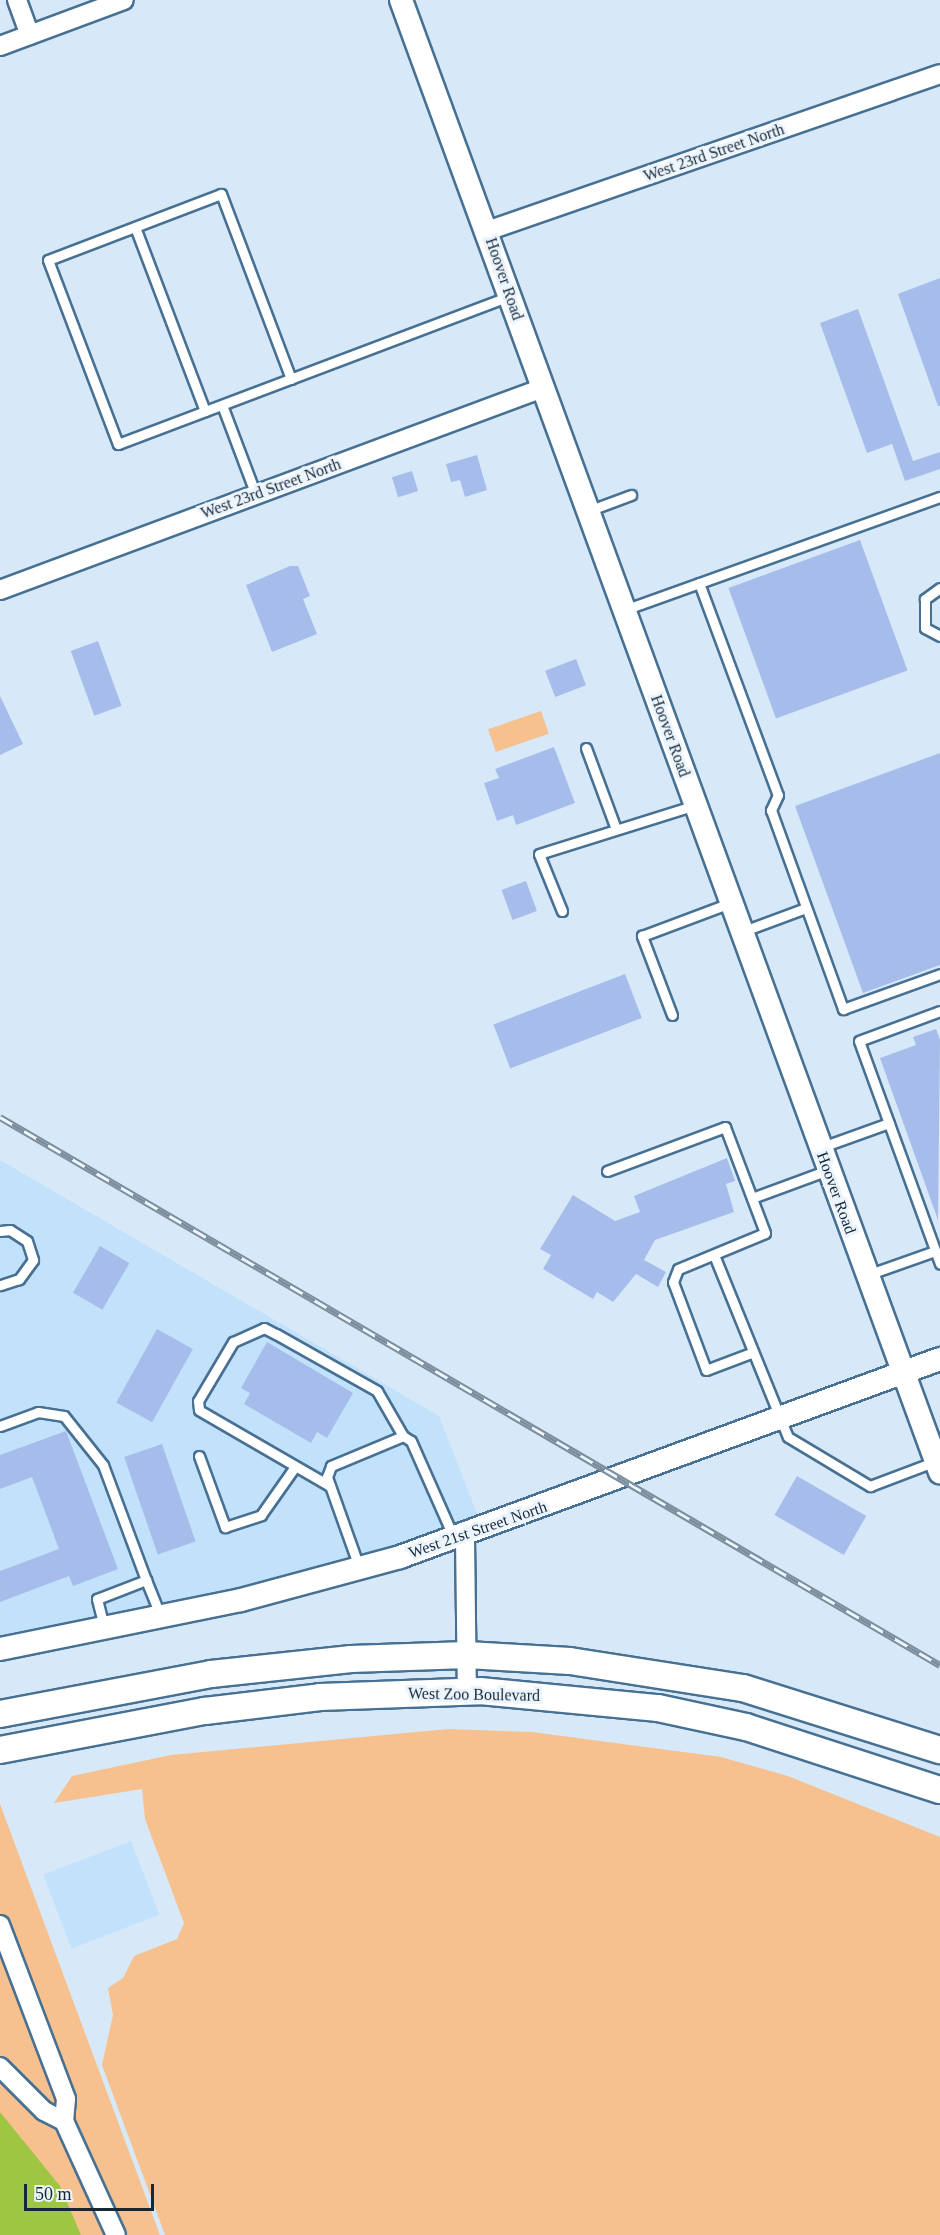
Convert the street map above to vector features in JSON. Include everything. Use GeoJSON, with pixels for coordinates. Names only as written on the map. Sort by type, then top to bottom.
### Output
{"type":"FeatureCollection","features":[{"type":"Feature","properties":{"kind":"main road"},"geometry":{"type":"LineString","coordinates":[[0,1714],[211,1674],[351,1659],[467,1655],[570,1661],[743,1688],[940,1750]]}},
{"type":"Feature","properties":{"kind":"main road","name":"West Zoo Boulevard"},"geometry":{"type":"LineString","coordinates":[[0,1750],[205,1711],[320,1697],[467,1692],[658,1708],[806,1742],[940,1790]]}},
{"type":"Feature","properties":{"kind":"street"},"geometry":{"type":"LineString","coordinates":[[17,0],[30,35]]}},
{"type":"Feature","properties":{"kind":"street"},"geometry":{"type":"LineString","coordinates":[[0,46],[124,0]]}},
{"type":"Feature","properties":{"kind":"street","name":"Hoover Road"},"geometry":{"type":"LineString","coordinates":[[401,0],[866,1276],[938,1466]]}},
{"type":"Feature","properties":{"kind":"street","name":"West 23rd Street North"},"geometry":{"type":"LineString","coordinates":[[487,231],[940,74]]}},
{"type":"Feature","properties":{"kind":"street","name":"West 23rd Street North"},"geometry":{"type":"LineString","coordinates":[[0,590],[543,388]]}},
{"type":"Feature","properties":{"kind":"street","name":"West 21st Street North"},"geometry":{"type":"LineString","coordinates":[[0,1649],[161,1617],[360,1569],[460,1538],[940,1359]]}},
{"type":"Feature","properties":{"kind":"street"},"geometry":{"type":"LineString","coordinates":[[460,1538],[467,1692]]}},
{"type":"Feature","properties":{"kind":"street"},"geometry":{"type":"LineString","coordinates":[[0,1925],[66,2099],[64,2121],[116,2235]]}},
{"type":"Feature","properties":{"kind":"street"},"geometry":{"type":"LineString","coordinates":[[0,2067],[44,2111],[64,2121]]}},
{"type":"Feature","properties":{"kind":"lane"},"geometry":{"type":"LineString","coordinates":[[291,379],[221,194],[48,260],[118,444],[291,379],[510,296]]}},
{"type":"Feature","properties":{"kind":"lane"},"geometry":{"type":"LineString","coordinates":[[135,227],[205,411]]}},
{"type":"Feature","properties":{"kind":"lane"},"geometry":{"type":"LineString","coordinates":[[222,405],[256,495]]}},
{"type":"Feature","properties":{"kind":"lane"},"geometry":{"type":"LineString","coordinates":[[588,511],[631,495]]}},
{"type":"Feature","properties":{"kind":"lane"},"geometry":{"type":"LineString","coordinates":[[624,610],[940,497]]}},
{"type":"Feature","properties":{"kind":"lane"},"geometry":{"type":"LineString","coordinates":[[699,583],[778,795],[771,810],[843,1009],[940,974]]}},
{"type":"Feature","properties":{"kind":"lane"},"geometry":{"type":"LineString","coordinates":[[940,588],[925,599],[925,628],[940,636]]}},
{"type":"Feature","properties":{"kind":"lane"},"geometry":{"type":"LineString","coordinates":[[586,748],[616,829]]}},
{"type":"Feature","properties":{"kind":"lane"},"geometry":{"type":"LineString","coordinates":[[562,911],[539,854],[695,805]]}},
{"type":"Feature","properties":{"kind":"lane"},"geometry":{"type":"LineString","coordinates":[[672,1015],[642,936],[730,903]]}},
{"type":"Feature","properties":{"kind":"lane"},"geometry":{"type":"LineString","coordinates":[[741,932],[806,908]]}},
{"type":"Feature","properties":{"kind":"lane"},"geometry":{"type":"LineString","coordinates":[[940,1011],[859,1041],[940,1264]]}},
{"type":"Feature","properties":{"kind":"lane"},"geometry":{"type":"LineString","coordinates":[[820,1148],[889,1123]]}},
{"type":"Feature","properties":{"kind":"lane"},"geometry":{"type":"LineString","coordinates":[[607,1171],[725,1127],[752,1198],[763,1238],[678,1269],[673,1282],[706,1370],[751,1353]]}},
{"type":"Feature","properties":{"kind":"lane"},"geometry":{"type":"LineString","coordinates":[[752,1198],[828,1170]]}},
{"type":"Feature","properties":{"kind":"lane"},"geometry":{"type":"LineString","coordinates":[[0,1232],[10,1230],[27,1241],[33,1260],[19,1279],[0,1286]]}},
{"type":"Feature","properties":{"kind":"lane"},"geometry":{"type":"LineString","coordinates":[[866,1276],[935,1251]]}},
{"type":"Feature","properties":{"kind":"lane"},"geometry":{"type":"LineString","coordinates":[[714,1256],[751,1353],[788,1437],[870,1486],[938,1466]]}},
{"type":"Feature","properties":{"kind":"lane"},"geometry":{"type":"LineString","coordinates":[[330,1486],[294,1468],[200,1410],[198,1401],[233,1342],[257,1330],[276,1334],[377,1391],[403,1436],[411,1441],[460,1538]]}},
{"type":"Feature","properties":{"kind":"lane"},"geometry":{"type":"LineString","coordinates":[[0,1426],[38,1412],[64,1416],[103,1465],[161,1617]]}},
{"type":"Feature","properties":{"kind":"lane"},"geometry":{"type":"LineString","coordinates":[[360,1569],[330,1486],[331,1466],[403,1436]]}},
{"type":"Feature","properties":{"kind":"lane"},"geometry":{"type":"LineString","coordinates":[[199,1456],[225,1527],[261,1515],[294,1468]]}},
{"type":"Feature","properties":{"kind":"lane"},"geometry":{"type":"LineString","coordinates":[[104,1627],[96,1599],[146,1580]]}},
{"type":"Feature","properties":{"kind":"shaded area"},"geometry":{"type":"Polygon","coordinates":[[[541,711],[549,734],[496,752],[488,729],[541,711]]]}},
{"type":"Feature","properties":{"kind":"shaded area"},"geometry":{"type":"Polygon","coordinates":[[[0,1160],[439,1416],[479,1519],[270,1582],[0,1635],[0,1160]]]}},
{"type":"Feature","properties":{"kind":"shaded area"},"geometry":{"type":"Polygon","coordinates":[[[448,1729],[532,1732],[721,1757],[788,1776],[940,1837],[940,2235],[165,2235],[102,2065],[113,2015],[108,1988],[123,1978],[134,1956],[177,1939],[184,1923],[145,1819],[142,1789],[54,1803],[72,1776],[171,1755],[448,1729]]]}},
{"type":"Feature","properties":{"kind":"shaded area"},"geometry":{"type":"Polygon","coordinates":[[[0,1804],[160,2235],[0,2235],[0,1804]]]}},
{"type":"Feature","properties":{"kind":"shaded area"},"geometry":{"type":"Polygon","coordinates":[[[131,1841],[159,1915],[72,1948],[43,1875],[131,1841]]]}},
{"type":"Feature","properties":{"kind":"shaded area"},"geometry":{"type":"Polygon","coordinates":[[[0,2112],[60,2186],[81,2235],[0,2235],[0,2112]]]}},
{"type":"Feature","properties":{"kind":"building"},"geometry":{"type":"Polygon","coordinates":[[[940,278],[940,406],[938,406],[898,294],[940,278]]]}},
{"type":"Feature","properties":{"kind":"building"},"geometry":{"type":"Polygon","coordinates":[[[858,309],[913,461],[940,452],[940,469],[905,481],[892,444],[867,453],[820,323],[858,309]]]}},
{"type":"Feature","properties":{"kind":"building"},"geometry":{"type":"Polygon","coordinates":[[[477,455],[487,490],[465,497],[460,480],[451,482],[446,464],[477,455]]]}},
{"type":"Feature","properties":{"kind":"building"},"geometry":{"type":"Polygon","coordinates":[[[412,471],[418,491],[398,497],[392,477],[412,471]]]}},
{"type":"Feature","properties":{"kind":"building"},"geometry":{"type":"Polygon","coordinates":[[[860,540],[908,671],[776,719],[728,588],[860,540]]]}},
{"type":"Feature","properties":{"kind":"building"},"geometry":{"type":"Polygon","coordinates":[[[290,566],[298,566],[310,596],[303,599],[317,634],[272,652],[246,585],[290,566]]]}},
{"type":"Feature","properties":{"kind":"building"},"geometry":{"type":"Polygon","coordinates":[[[98,641],[122,706],[94,716],[71,651],[98,641]]]}},
{"type":"Feature","properties":{"kind":"building"},"geometry":{"type":"Polygon","coordinates":[[[576,659],[586,685],[555,697],[545,671],[576,659]]]}},
{"type":"Feature","properties":{"kind":"building"},"geometry":{"type":"Polygon","coordinates":[[[0,696],[23,744],[0,755],[0,696]]]}},
{"type":"Feature","properties":{"kind":"building"},"geometry":{"type":"Polygon","coordinates":[[[554,747],[575,803],[516,825],[513,815],[497,821],[484,783],[499,778],[495,769],[554,747]]]}},
{"type":"Feature","properties":{"kind":"building"},"geometry":{"type":"Polygon","coordinates":[[[940,753],[940,965],[863,993],[795,806],[940,753]]]}},
{"type":"Feature","properties":{"kind":"building"},"geometry":{"type":"Polygon","coordinates":[[[526,881],[537,911],[513,920],[502,890],[526,881]]]}},
{"type":"Feature","properties":{"kind":"building"},"geometry":{"type":"Polygon","coordinates":[[[625,974],[642,1018],[510,1068],[493,1025],[625,974]]]}},
{"type":"Feature","properties":{"kind":"building"},"geometry":{"type":"Polygon","coordinates":[[[936,1029],[940,1040],[938,1220],[880,1058],[916,1045],[913,1037],[936,1029]]]}},
{"type":"Feature","properties":{"kind":"building"},"geometry":{"type":"Polygon","coordinates":[[[727,1158],[735,1181],[726,1184],[734,1212],[655,1240],[644,1260],[666,1272],[658,1287],[636,1274],[613,1302],[597,1292],[593,1299],[543,1269],[551,1255],[540,1249],[573,1195],[615,1221],[640,1212],[634,1196],[727,1158]]]}},
{"type":"Feature","properties":{"kind":"building"},"geometry":{"type":"Polygon","coordinates":[[[100,1246],[129,1263],[102,1310],[73,1293],[100,1246]]]}},
{"type":"Feature","properties":{"kind":"building"},"geometry":{"type":"Polygon","coordinates":[[[157,1329],[193,1349],[152,1422],[116,1402],[157,1329]]]}},
{"type":"Feature","properties":{"kind":"building"},"geometry":{"type":"Polygon","coordinates":[[[267,1342],[353,1393],[327,1438],[317,1432],[311,1443],[244,1404],[250,1393],[241,1388],[267,1342]]]}},
{"type":"Feature","properties":{"kind":"building"},"geometry":{"type":"Polygon","coordinates":[[[66,1431],[118,1569],[73,1586],[69,1576],[0,1602],[0,1571],[59,1549],[32,1477],[0,1489],[0,1455],[66,1431]]]}},
{"type":"Feature","properties":{"kind":"building"},"geometry":{"type":"Polygon","coordinates":[[[162,1444],[196,1541],[158,1554],[124,1457],[162,1444]]]}},
{"type":"Feature","properties":{"kind":"building"},"geometry":{"type":"Polygon","coordinates":[[[797,1476],[866,1516],[844,1555],[774,1515],[797,1476]]]}},
{"type":"Feature","properties":{"kind":"railway"},"geometry":{"type":"LineString","coordinates":[[0,1117],[940,1665]]}}]}
